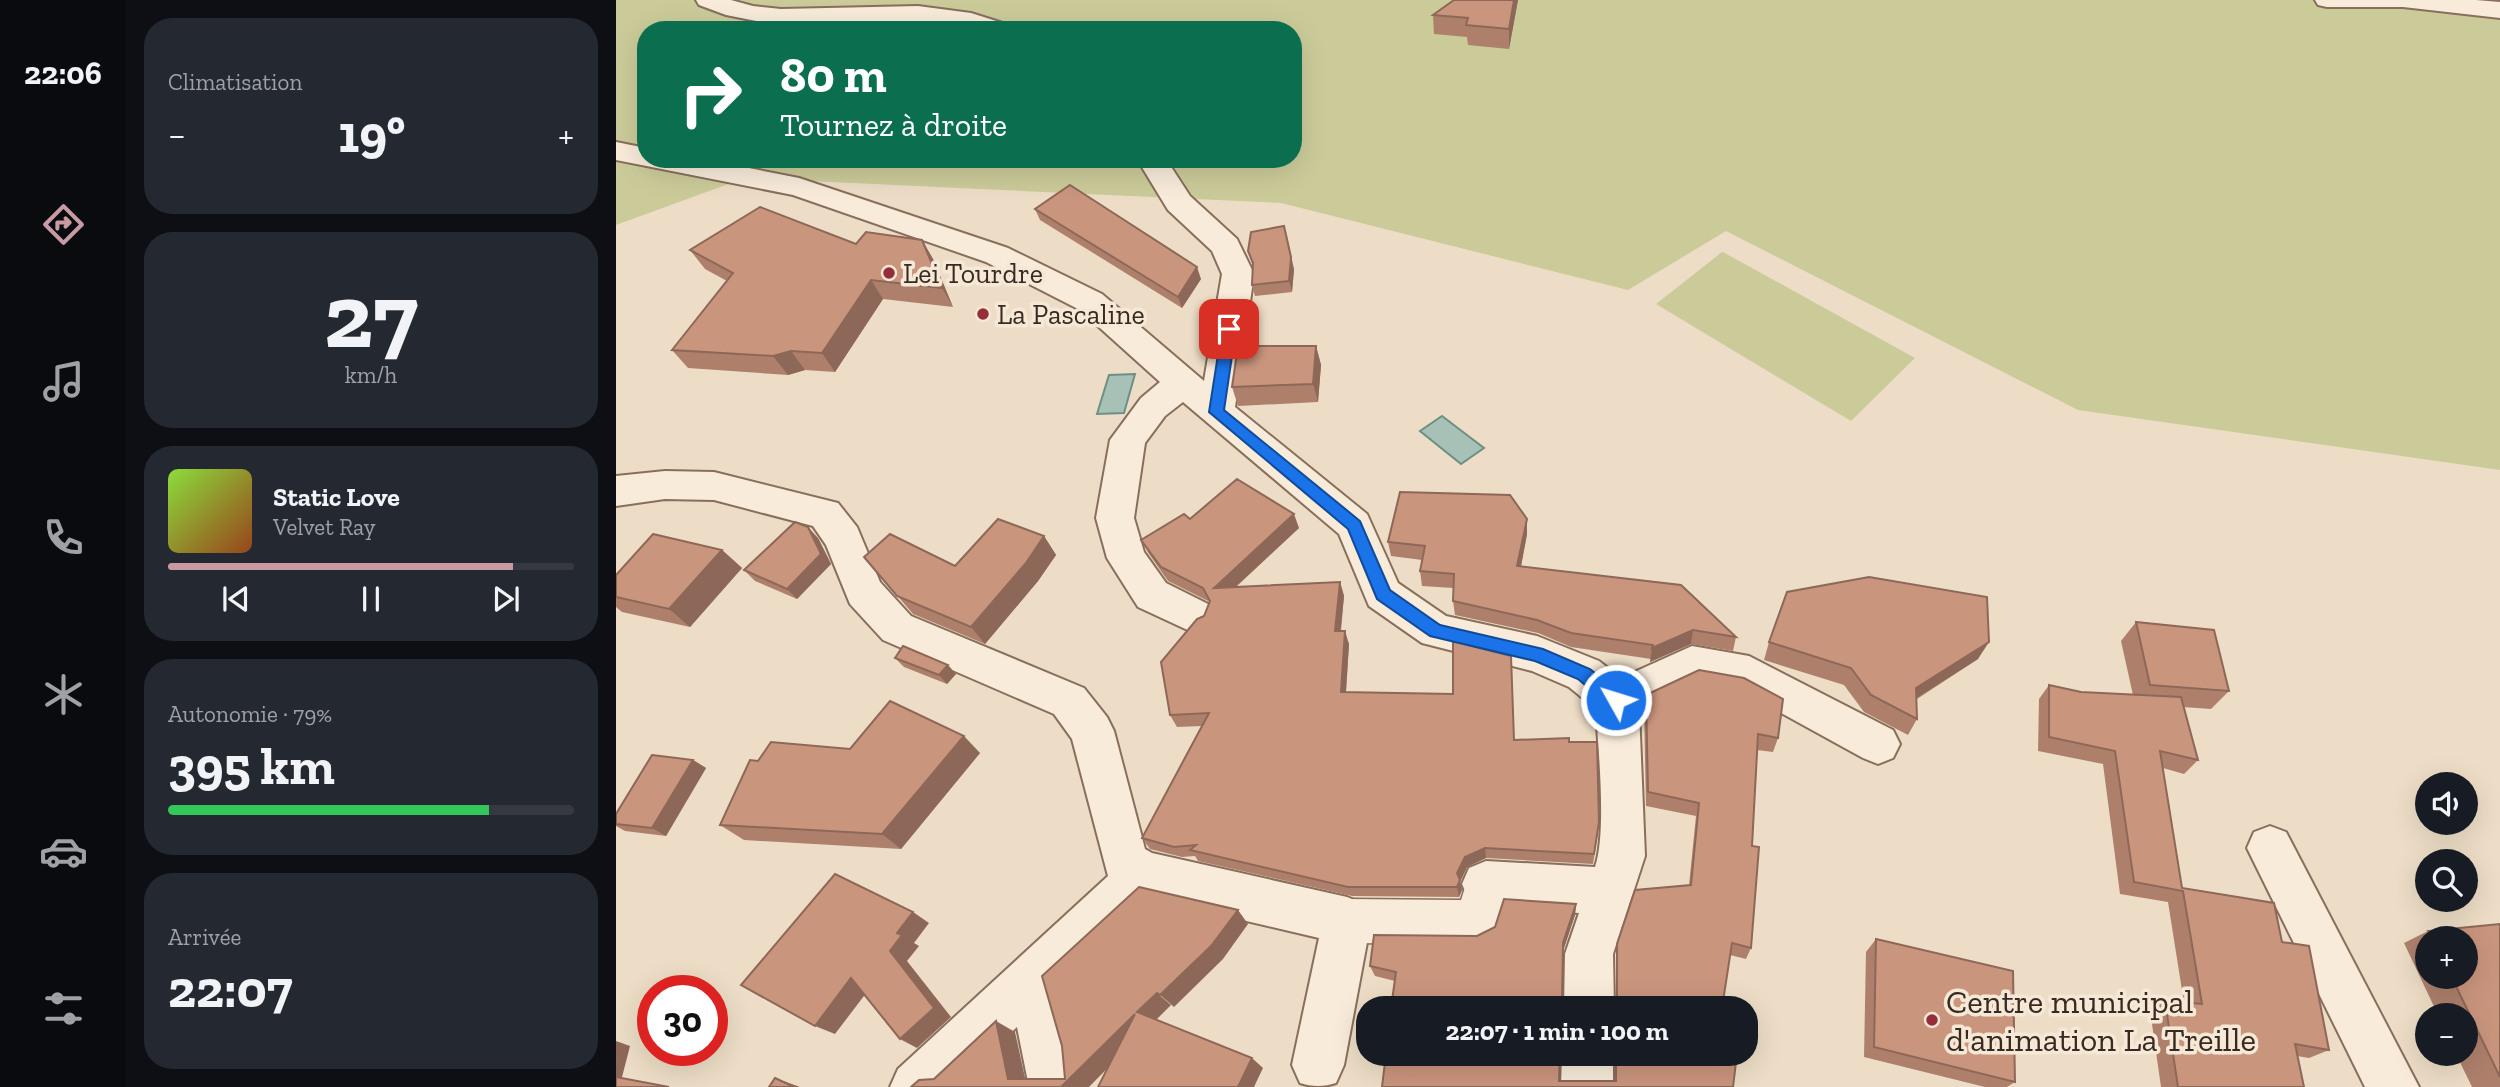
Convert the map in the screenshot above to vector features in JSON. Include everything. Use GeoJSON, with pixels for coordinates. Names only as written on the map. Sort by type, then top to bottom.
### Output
{"type":"FeatureCollection","features":[{"type":"Feature","properties":{"kind":"street"},"geometry":{"type":"LineString","coordinates":[[709,0],[741,13],[781,17],[928,2],[965,11],[983,21]]}},
{"type":"Feature","properties":{"kind":"street"},"geometry":{"type":"LineString","coordinates":[[2327,0],[2403,0],[2500,10]]}},
{"type":"Feature","properties":{"kind":"street"},"geometry":{"type":"LineString","coordinates":[[616,151],[637,155]]}},
{"type":"Feature","properties":{"kind":"street"},"geometry":{"type":"LineString","coordinates":[[702,168],[799,187],[997,255],[1091,302],[1217,412],[1354,525],[1383,594],[1436,631],[1537,654],[1584,674],[1616,700],[1622,788],[1622,856],[1590,954],[1588,996]]}},
{"type":"Feature","properties":{"kind":"street"},"geometry":{"type":"LineString","coordinates":[[1158,168],[1179,203],[1226,246],[1238,274],[1217,412]]}},
{"type":"Feature","properties":{"kind":"street"},"geometry":{"type":"LineString","coordinates":[[1183,382],[1153,407],[1128,440],[1115,518],[1126,558],[1152,595],[1194,616]]}},
{"type":"Feature","properties":{"kind":"street"},"geometry":{"type":"LineString","coordinates":[[616,491],[665,485],[714,486],[825,514],[843,538],[864,592],[897,628],[1069,701],[1092,731],[1126,863],[1144,874],[1347,921],[1483,903],[1611,891]]}},
{"type":"Feature","properties":{"kind":"street"},"geometry":{"type":"LineString","coordinates":[[1616,700],[1692,664],[1749,674],[1878,744]]}},
{"type":"Feature","properties":{"kind":"street"},"geometry":{"type":"LineString","coordinates":[[2270,848],[2393,1087]]}},
{"type":"Feature","properties":{"kind":"street"},"geometry":{"type":"LineString","coordinates":[[916,1087],[1144,874]]}},
{"type":"Feature","properties":{"kind":"street"},"geometry":{"type":"LineString","coordinates":[[1321,1076],[1347,921]]}},
{"type":"Feature","properties":{"kind":"street"},"geometry":{"type":"LineString","coordinates":[[1030,979],[1051,1058],[1055,1087]]}},
{"type":"Feature","properties":{"kind":"street"},"geometry":{"type":"LineString","coordinates":[[1587,1087],[1588,1066]]}},
{"type":"Feature","properties":{"kind":"green space"},"geometry":{"type":"Polygon","coordinates":[[[616,0],[2500,0],[2500,470],[2078,410],[1726,231],[1628,290],[1281,203],[745,178],[616,225],[616,0]]]}},
{"type":"Feature","properties":{"kind":"green space"},"geometry":{"type":"Polygon","coordinates":[[[1722,252],[1915,358],[1851,421],[1656,304],[1722,252]]]}},
{"type":"Feature","properties":{"kind":"shaded area"},"geometry":{"type":"Polygon","coordinates":[[[1135,374],[1124,413],[1097,414],[1109,375],[1135,374]]]}},
{"type":"Feature","properties":{"kind":"shaded area"},"geometry":{"type":"Polygon","coordinates":[[[1442,416],[1484,448],[1461,464],[1420,431],[1442,416]]]}},
{"type":"Feature","properties":{"kind":"building"},"geometry":{"type":"Polygon","coordinates":[[[1454,0],[1514,0],[1509,29],[1466,25],[1468,18],[1433,15],[1454,0]]]}},
{"type":"Feature","properties":{"kind":"building"},"geometry":{"type":"Polygon","coordinates":[[[1070,185],[1197,267],[1178,297],[1035,209],[1070,185]]]}},
{"type":"Feature","properties":{"kind":"building"},"geometry":{"type":"Polygon","coordinates":[[[760,207],[856,244],[866,232],[922,240],[942,288],[871,280],[822,353],[791,351],[773,356],[672,350],[733,273],[690,250],[760,207]]]}},
{"type":"Feature","properties":{"kind":"building"},"geometry":{"type":"Polygon","coordinates":[[[1284,226],[1291,257],[1289,281],[1252,285],[1253,263],[1248,251],[1251,232],[1284,226]]]}},
{"type":"Feature","properties":{"kind":"building"},"geometry":{"type":"Polygon","coordinates":[[[1238,346],[1316,346],[1313,384],[1232,387],[1238,346]]]}},
{"type":"Feature","properties":{"kind":"building"},"geometry":{"type":"Polygon","coordinates":[[[1237,479],[1294,514],[1214,588],[1340,582],[1335,631],[1345,631],[1341,692],[1453,694],[1453,641],[1511,656],[1514,740],[1569,738],[1569,742],[1597,742],[1599,822],[1594,854],[1485,848],[1465,857],[1457,873],[1460,880],[1457,887],[1348,887],[1190,850],[1196,845],[1174,847],[1142,838],[1209,713],[1170,715],[1161,662],[1197,619],[1204,616],[1210,601],[1203,588],[1161,567],[1141,540],[1184,514],[1190,519],[1237,479]]]}},
{"type":"Feature","properties":{"kind":"building"},"geometry":{"type":"Polygon","coordinates":[[[1400,492],[1510,495],[1527,519],[1517,566],[1681,585],[1736,637],[1693,630],[1652,648],[1653,645],[1571,633],[1537,620],[1453,601],[1454,574],[1420,571],[1425,546],[1388,542],[1400,492]]]}},
{"type":"Feature","properties":{"kind":"building"},"geometry":{"type":"Polygon","coordinates":[[[998,519],[1044,536],[1026,563],[971,627],[897,596],[864,557],[890,534],[955,566],[998,519]]]}},
{"type":"Feature","properties":{"kind":"building"},"geometry":{"type":"Polygon","coordinates":[[[795,522],[808,527],[821,554],[787,589],[744,570],[795,522]]]}},
{"type":"Feature","properties":{"kind":"building"},"geometry":{"type":"Polygon","coordinates":[[[653,534],[722,550],[669,609],[616,597],[616,575],[653,534]]]}},
{"type":"Feature","properties":{"kind":"building"},"geometry":{"type":"Polygon","coordinates":[[[1869,577],[1987,597],[1989,642],[1916,688],[1917,719],[1871,695],[1851,668],[1769,642],[1787,592],[1869,577]]]}},
{"type":"Feature","properties":{"kind":"building"},"geometry":{"type":"Polygon","coordinates":[[[2136,622],[2214,630],[2229,691],[2150,685],[2136,622]]]}},
{"type":"Feature","properties":{"kind":"building"},"geometry":{"type":"Polygon","coordinates":[[[903,646],[948,665],[939,675],[895,658],[903,646]]]}},
{"type":"Feature","properties":{"kind":"building"},"geometry":{"type":"Polygon","coordinates":[[[1699,670],[1744,678],[1783,699],[1778,738],[1758,734],[1752,846],[1759,847],[1751,948],[1732,943],[1724,996],[1617,996],[1617,944],[1635,890],[1691,885],[1699,803],[1648,792],[1646,695],[1699,670]]]}},
{"type":"Feature","properties":{"kind":"building"},"geometry":{"type":"Polygon","coordinates":[[[2049,685],[2081,692],[2181,697],[2198,760],[2160,751],[2182,888],[2274,903],[2282,942],[2309,946],[2329,1050],[2295,1044],[2304,1087],[2178,1087],[2165,1001],[2202,1004],[2183,891],[2134,882],[2115,751],[2049,737],[2049,685]]]}},
{"type":"Feature","properties":{"kind":"building"},"geometry":{"type":"Polygon","coordinates":[[[890,701],[964,736],[882,834],[720,825],[750,760],[758,761],[771,742],[850,749],[890,701]]]}},
{"type":"Feature","properties":{"kind":"building"},"geometry":{"type":"Polygon","coordinates":[[[652,755],[693,760],[652,828],[616,824],[616,814],[652,755]]]}},
{"type":"Feature","properties":{"kind":"building"},"geometry":{"type":"Polygon","coordinates":[[[835,874],[913,912],[897,933],[902,935],[890,951],[934,1008],[900,1039],[851,978],[815,1026],[741,985],[835,874]]]}},
{"type":"Feature","properties":{"kind":"building"},"geometry":{"type":"Polygon","coordinates":[[[1139,887],[1238,910],[1211,946],[1160,995],[1157,993],[1137,1012],[1252,1058],[1238,1087],[1098,1087],[1135,1014],[1061,1087],[911,1087],[919,1080],[934,1079],[996,1021],[1008,1079],[1065,1079],[1062,1046],[1042,976],[1139,887]]]}},
{"type":"Feature","properties":{"kind":"building"},"geometry":{"type":"Polygon","coordinates":[[[1504,899],[1576,904],[1563,943],[1562,996],[1393,996],[1396,972],[1370,966],[1374,935],[1477,936],[1495,927],[1504,899]]]}},
{"type":"Feature","properties":{"kind":"building"},"geometry":{"type":"Polygon","coordinates":[[[2500,924],[2500,1077],[2478,1032],[2478,1003],[2464,1003],[2457,989],[2478,989],[2478,926],[2500,924]]]}},
{"type":"Feature","properties":{"kind":"building","name":"Centre municipal d'animation La Treille"},"geometry":{"type":"Polygon","coordinates":[[[1876,939],[2013,971],[2015,1082],[1874,1047],[1876,939]]]}},
{"type":"Feature","properties":{"kind":"building"},"geometry":{"type":"Polygon","coordinates":[[[1385,1066],[1560,1066],[1559,1081],[1616,1081],[1616,1066],[1736,1066],[1733,1087],[1382,1087],[1385,1066]]]}},
{"type":"Feature","properties":{"kind":"building"},"geometry":{"type":"Polygon","coordinates":[[[616,1077],[669,1087],[616,1087],[616,1077]]]}},
{"type":"Feature","properties":{"kind":"building"},"geometry":{"type":"Polygon","coordinates":[[[775,1078],[794,1087],[769,1087],[775,1078]]]}},
{"type":"Feature","properties":{"kind":"place","name":"Lei Tourdre"},"geometry":{"type":"Point","coordinates":[889,273]}},
{"type":"Feature","properties":{"kind":"place","name":"La Pascaline"},"geometry":{"type":"Point","coordinates":[983,314]}},
{"type":"Feature","properties":{"kind":"place","name":"Centre municipal d'animation La Treille"},"geometry":{"type":"Point","coordinates":[1932,1020]}},
{"type":"Feature","properties":{"kind":"route"},"geometry":{"type":"LineString","coordinates":[[1229,329],[1217,412],[1354,525],[1383,594],[1436,631],[1537,654],[1584,674],[1616,700]]}}]}
